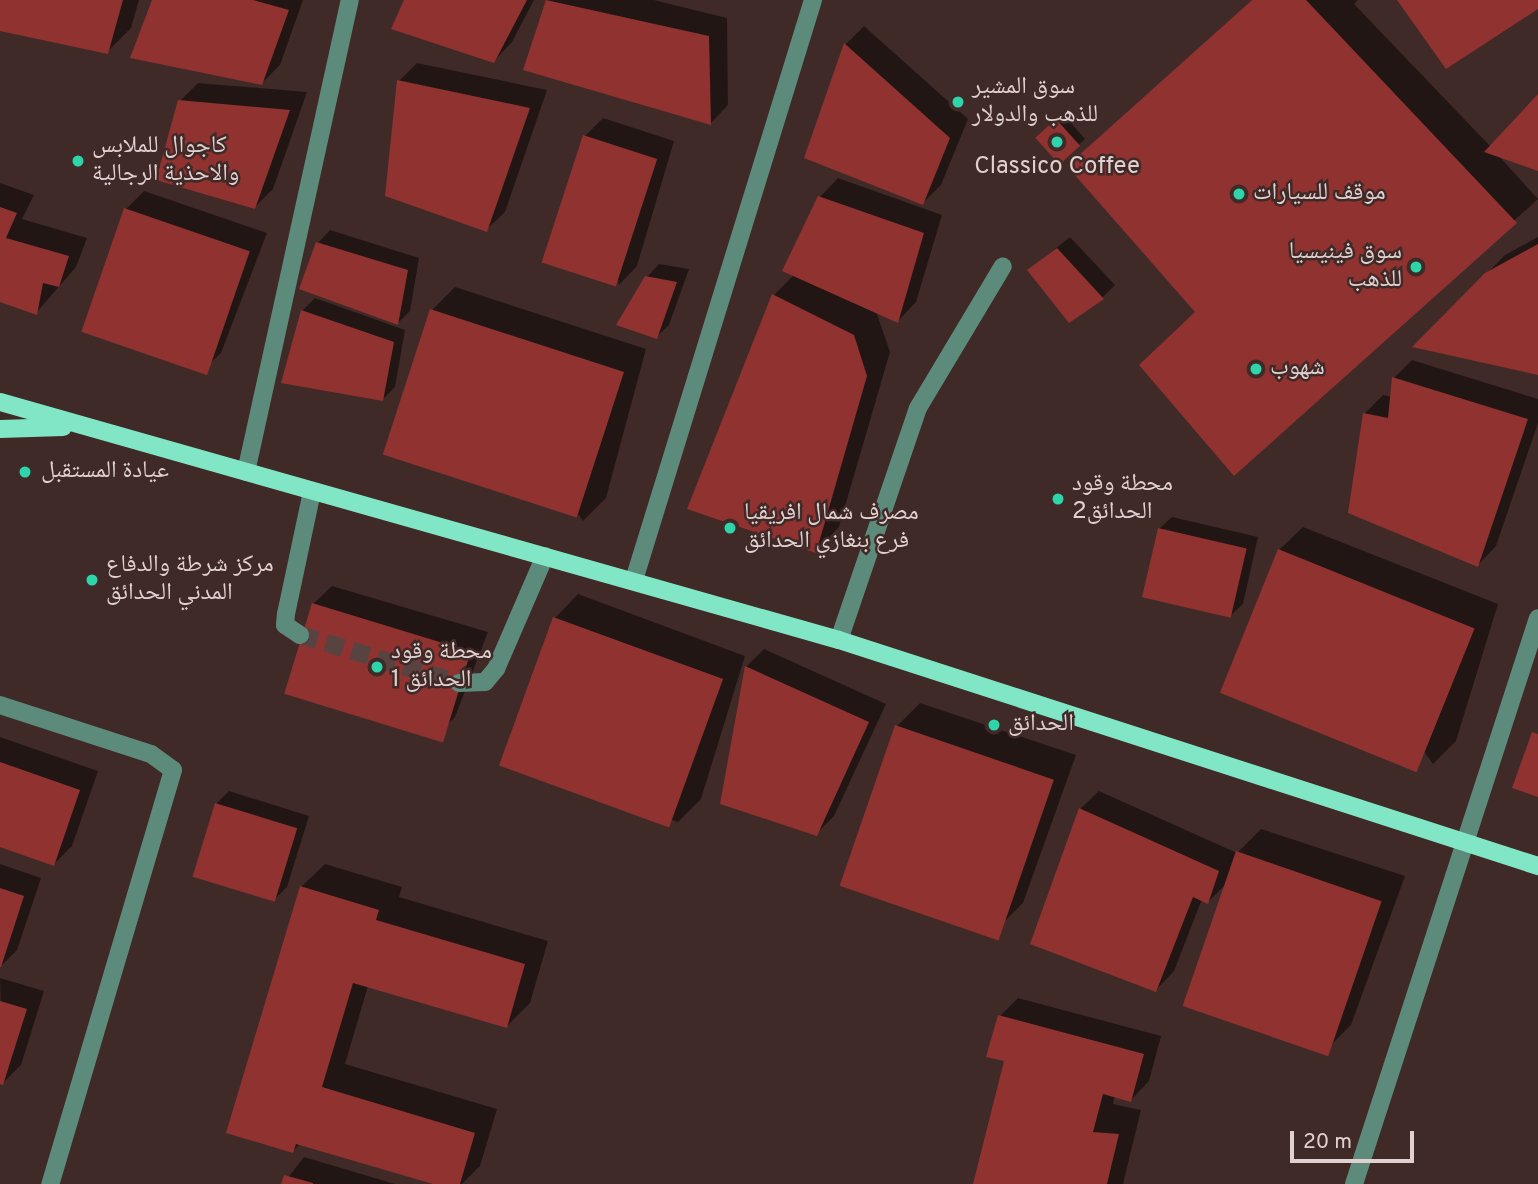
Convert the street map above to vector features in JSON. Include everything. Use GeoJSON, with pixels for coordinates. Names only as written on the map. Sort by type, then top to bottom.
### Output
{"type":"FeatureCollection","features":[{"type":"Feature","properties":{"kind":"main road"},"geometry":{"type":"LineString","coordinates":[[0,402],[75,426],[634,580],[839,640],[1538,866]]}},
{"type":"Feature","properties":{"kind":"main road"},"geometry":{"type":"LineString","coordinates":[[0,429],[75,426]]}},
{"type":"Feature","properties":{"kind":"street"},"geometry":{"type":"LineString","coordinates":[[246,472],[350,0]]}},
{"type":"Feature","properties":{"kind":"street"},"geometry":{"type":"LineString","coordinates":[[634,580],[813,0]]}},
{"type":"Feature","properties":{"kind":"street"},"geometry":{"type":"LineString","coordinates":[[839,640],[918,408],[1003,266]]}},
{"type":"Feature","properties":{"kind":"street"},"geometry":{"type":"LineString","coordinates":[[300,635],[285,625],[312,492]]}},
{"type":"Feature","properties":{"kind":"street"},"geometry":{"type":"LineString","coordinates":[[459,683],[485,682],[496,669],[545,556]]}},
{"type":"Feature","properties":{"kind":"street"},"geometry":{"type":"LineString","coordinates":[[1354,1184],[1538,618]]}},
{"type":"Feature","properties":{"kind":"street"},"geometry":{"type":"LineString","coordinates":[[0,705],[151,754],[173,771],[50,1184]]}},
{"type":"Feature","properties":{"kind":"building"},"geometry":{"type":"Polygon","coordinates":[[[0,0],[123,0],[108,54],[0,31],[0,0]]]}},
{"type":"Feature","properties":{"kind":"building"},"geometry":{"type":"Polygon","coordinates":[[[152,0],[253,0],[289,10],[262,85],[130,58],[152,0]]]}},
{"type":"Feature","properties":{"kind":"building"},"geometry":{"type":"Polygon","coordinates":[[[404,0],[527,0],[494,63],[391,29],[404,0]]]}},
{"type":"Feature","properties":{"kind":"building"},"geometry":{"type":"Polygon","coordinates":[[[546,0],[709,36],[711,125],[523,70],[546,0]]]}},
{"type":"Feature","properties":{"kind":"building"},"geometry":{"type":"Polygon","coordinates":[[[1252,0],[1306,0],[1517,223],[1234,476],[1139,365],[1195,312],[1067,166],[1252,0]]]}},
{"type":"Feature","properties":{"kind":"building"},"geometry":{"type":"Polygon","coordinates":[[[1397,0],[1538,0],[1538,9],[1446,69],[1397,0]]]}},
{"type":"Feature","properties":{"kind":"building"},"geometry":{"type":"Polygon","coordinates":[[[844,43],[950,138],[923,205],[804,158],[844,43]]]}},
{"type":"Feature","properties":{"kind":"building"},"geometry":{"type":"Polygon","coordinates":[[[397,80],[530,108],[487,232],[385,196],[397,80]]]}},
{"type":"Feature","properties":{"kind":"building"},"geometry":{"type":"Polygon","coordinates":[[[1538,94],[1538,171],[1484,152],[1538,94]]]}},
{"type":"Feature","properties":{"kind":"building"},"geometry":{"type":"Polygon","coordinates":[[[178,100],[290,110],[255,209],[156,180],[178,100]]]}},
{"type":"Feature","properties":{"kind":"building","name":"Classico Coffee"},"geometry":{"type":"Polygon","coordinates":[[[1056,119],[1080,146],[1059,164],[1035,138],[1056,119]]]}},
{"type":"Feature","properties":{"kind":"building"},"geometry":{"type":"Polygon","coordinates":[[[583,135],[657,159],[616,287],[542,262],[583,135]]]}},
{"type":"Feature","properties":{"kind":"building"},"geometry":{"type":"Polygon","coordinates":[[[818,196],[924,233],[898,323],[782,271],[818,196]]]}},
{"type":"Feature","properties":{"kind":"building"},"geometry":{"type":"Polygon","coordinates":[[[0,207],[17,213],[6,238],[69,256],[59,287],[43,283],[37,315],[0,302],[0,207]]]}},
{"type":"Feature","properties":{"kind":"building"},"geometry":{"type":"Polygon","coordinates":[[[124,208],[250,251],[207,375],[81,332],[124,208]]]}},
{"type":"Feature","properties":{"kind":"building"},"geometry":{"type":"Polygon","coordinates":[[[316,242],[408,270],[398,325],[299,289],[316,242]]]}},
{"type":"Feature","properties":{"kind":"building"},"geometry":{"type":"Polygon","coordinates":[[[1538,244],[1538,375],[1412,347],[1485,273],[1538,244]]]}},
{"type":"Feature","properties":{"kind":"building"},"geometry":{"type":"Polygon","coordinates":[[[1057,248],[1104,299],[1069,323],[1027,270],[1057,248]]]}},
{"type":"Feature","properties":{"kind":"building"},"geometry":{"type":"Polygon","coordinates":[[[645,276],[677,282],[657,339],[616,325],[645,276]]]}},
{"type":"Feature","properties":{"kind":"building"},"geometry":{"type":"Polygon","coordinates":[[[772,294],[854,335],[867,376],[816,553],[687,509],[772,294]]]}},
{"type":"Feature","properties":{"kind":"building"},"geometry":{"type":"Polygon","coordinates":[[[430,309],[624,372],[577,518],[383,455],[430,309]]]}},
{"type":"Feature","properties":{"kind":"building"},"geometry":{"type":"Polygon","coordinates":[[[301,310],[394,342],[383,401],[281,383],[301,310]]]}},
{"type":"Feature","properties":{"kind":"building"},"geometry":{"type":"Polygon","coordinates":[[[1392,377],[1528,419],[1478,567],[1348,513],[1363,413],[1388,418],[1392,377]]]}},
{"type":"Feature","properties":{"kind":"building"},"geometry":{"type":"Polygon","coordinates":[[[1158,528],[1247,548],[1231,618],[1142,597],[1158,528]]]}},
{"type":"Feature","properties":{"kind":"building"},"geometry":{"type":"Polygon","coordinates":[[[1278,549],[1475,628],[1416,772],[1220,693],[1278,549]]]}},
{"type":"Feature","properties":{"kind":"building","name":"محطة وقود الحدائق 1"},"geometry":{"type":"Polygon","coordinates":[[[312,603],[471,652],[443,742],[284,694],[312,603]]]}},
{"type":"Feature","properties":{"kind":"building"},"geometry":{"type":"Polygon","coordinates":[[[553,617],[723,679],[669,827],[499,765],[553,617]]]}},
{"type":"Feature","properties":{"kind":"building"},"geometry":{"type":"Polygon","coordinates":[[[745,666],[869,722],[817,836],[720,804],[745,666]]]}},
{"type":"Feature","properties":{"kind":"building"},"geometry":{"type":"Polygon","coordinates":[[[895,725],[1054,780],[999,940],[840,886],[895,725]]]}},
{"type":"Feature","properties":{"kind":"building"},"geometry":{"type":"Polygon","coordinates":[[[1532,732],[1538,734],[1538,797],[1512,788],[1532,732]]]}},
{"type":"Feature","properties":{"kind":"building"},"geometry":{"type":"Polygon","coordinates":[[[0,762],[80,790],[54,866],[0,847],[0,762]]]}},
{"type":"Feature","properties":{"kind":"building"},"geometry":{"type":"Polygon","coordinates":[[[215,803],[297,828],[275,902],[192,877],[215,803]]]}},
{"type":"Feature","properties":{"kind":"building"},"geometry":{"type":"Polygon","coordinates":[[[1079,808],[1219,871],[1208,904],[1193,897],[1156,992],[1030,944],[1079,808]]]}},
{"type":"Feature","properties":{"kind":"building"},"geometry":{"type":"Polygon","coordinates":[[[1236,851],[1382,901],[1328,1056],[1183,1006],[1236,851]]]}},
{"type":"Feature","properties":{"kind":"building"},"geometry":{"type":"Polygon","coordinates":[[[300,886],[379,910],[376,920],[525,964],[507,1028],[353,983],[322,1087],[475,1133],[460,1184],[433,1184],[296,1144],[293,1153],[226,1133],[300,886]]]}},
{"type":"Feature","properties":{"kind":"building"},"geometry":{"type":"Polygon","coordinates":[[[0,888],[24,896],[1,967],[0,967],[0,888]]]}},
{"type":"Feature","properties":{"kind":"building"},"geometry":{"type":"Polygon","coordinates":[[[0,1001],[27,1009],[3,1085],[0,1084],[0,1001]]]}},
{"type":"Feature","properties":{"kind":"building"},"geometry":{"type":"Polygon","coordinates":[[[998,1015],[1144,1054],[1131,1102],[1103,1094],[1093,1132],[1119,1134],[1107,1184],[973,1184],[1004,1061],[986,1057],[998,1015]]]}},
{"type":"Feature","properties":{"kind":"building"},"geometry":{"type":"Polygon","coordinates":[[[284,1175],[313,1183],[313,1184],[281,1184],[284,1175]]]}},
{"type":"Feature","properties":{"kind":"tunnel"},"geometry":{"type":"LineString","coordinates":[[300,635],[459,683]]}},
{"type":"Feature","properties":{"kind":"place","name":"سوق المشير للذهب والدولار"},"geometry":{"type":"Point","coordinates":[958,102]}},
{"type":"Feature","properties":{"kind":"place","name":"Classico Coffee"},"geometry":{"type":"Point","coordinates":[1057,142]}},
{"type":"Feature","properties":{"kind":"place","name":"كاجوال للملابس والاحذية الرجالية"},"geometry":{"type":"Point","coordinates":[78,161]}},
{"type":"Feature","properties":{"kind":"place","name":"موقف للسيارات"},"geometry":{"type":"Point","coordinates":[1239,194]}},
{"type":"Feature","properties":{"kind":"place","name":"سوق فينيسيا للذهب"},"geometry":{"type":"Point","coordinates":[1416,267]}},
{"type":"Feature","properties":{"kind":"place","name":"شهوب"},"geometry":{"type":"Point","coordinates":[1256,369]}},
{"type":"Feature","properties":{"kind":"place","name":"عيادة المستقبل"},"geometry":{"type":"Point","coordinates":[25,472]}},
{"type":"Feature","properties":{"kind":"place","name":"محطة وقود الحدائق2"},"geometry":{"type":"Point","coordinates":[1058,499]}},
{"type":"Feature","properties":{"kind":"place","name":"مصرف شمال افريقيا فرع بنغازي الحدائق"},"geometry":{"type":"Point","coordinates":[730,528]}},
{"type":"Feature","properties":{"kind":"place","name":"مركز شرطة والدفاع المدني الحدائق"},"geometry":{"type":"Point","coordinates":[92,580]}},
{"type":"Feature","properties":{"kind":"place","name":"محطة وقود الحدائق 1"},"geometry":{"type":"Point","coordinates":[377,667]}},
{"type":"Feature","properties":{"kind":"place","name":"الحدائق"},"geometry":{"type":"Point","coordinates":[994,725]}}]}
